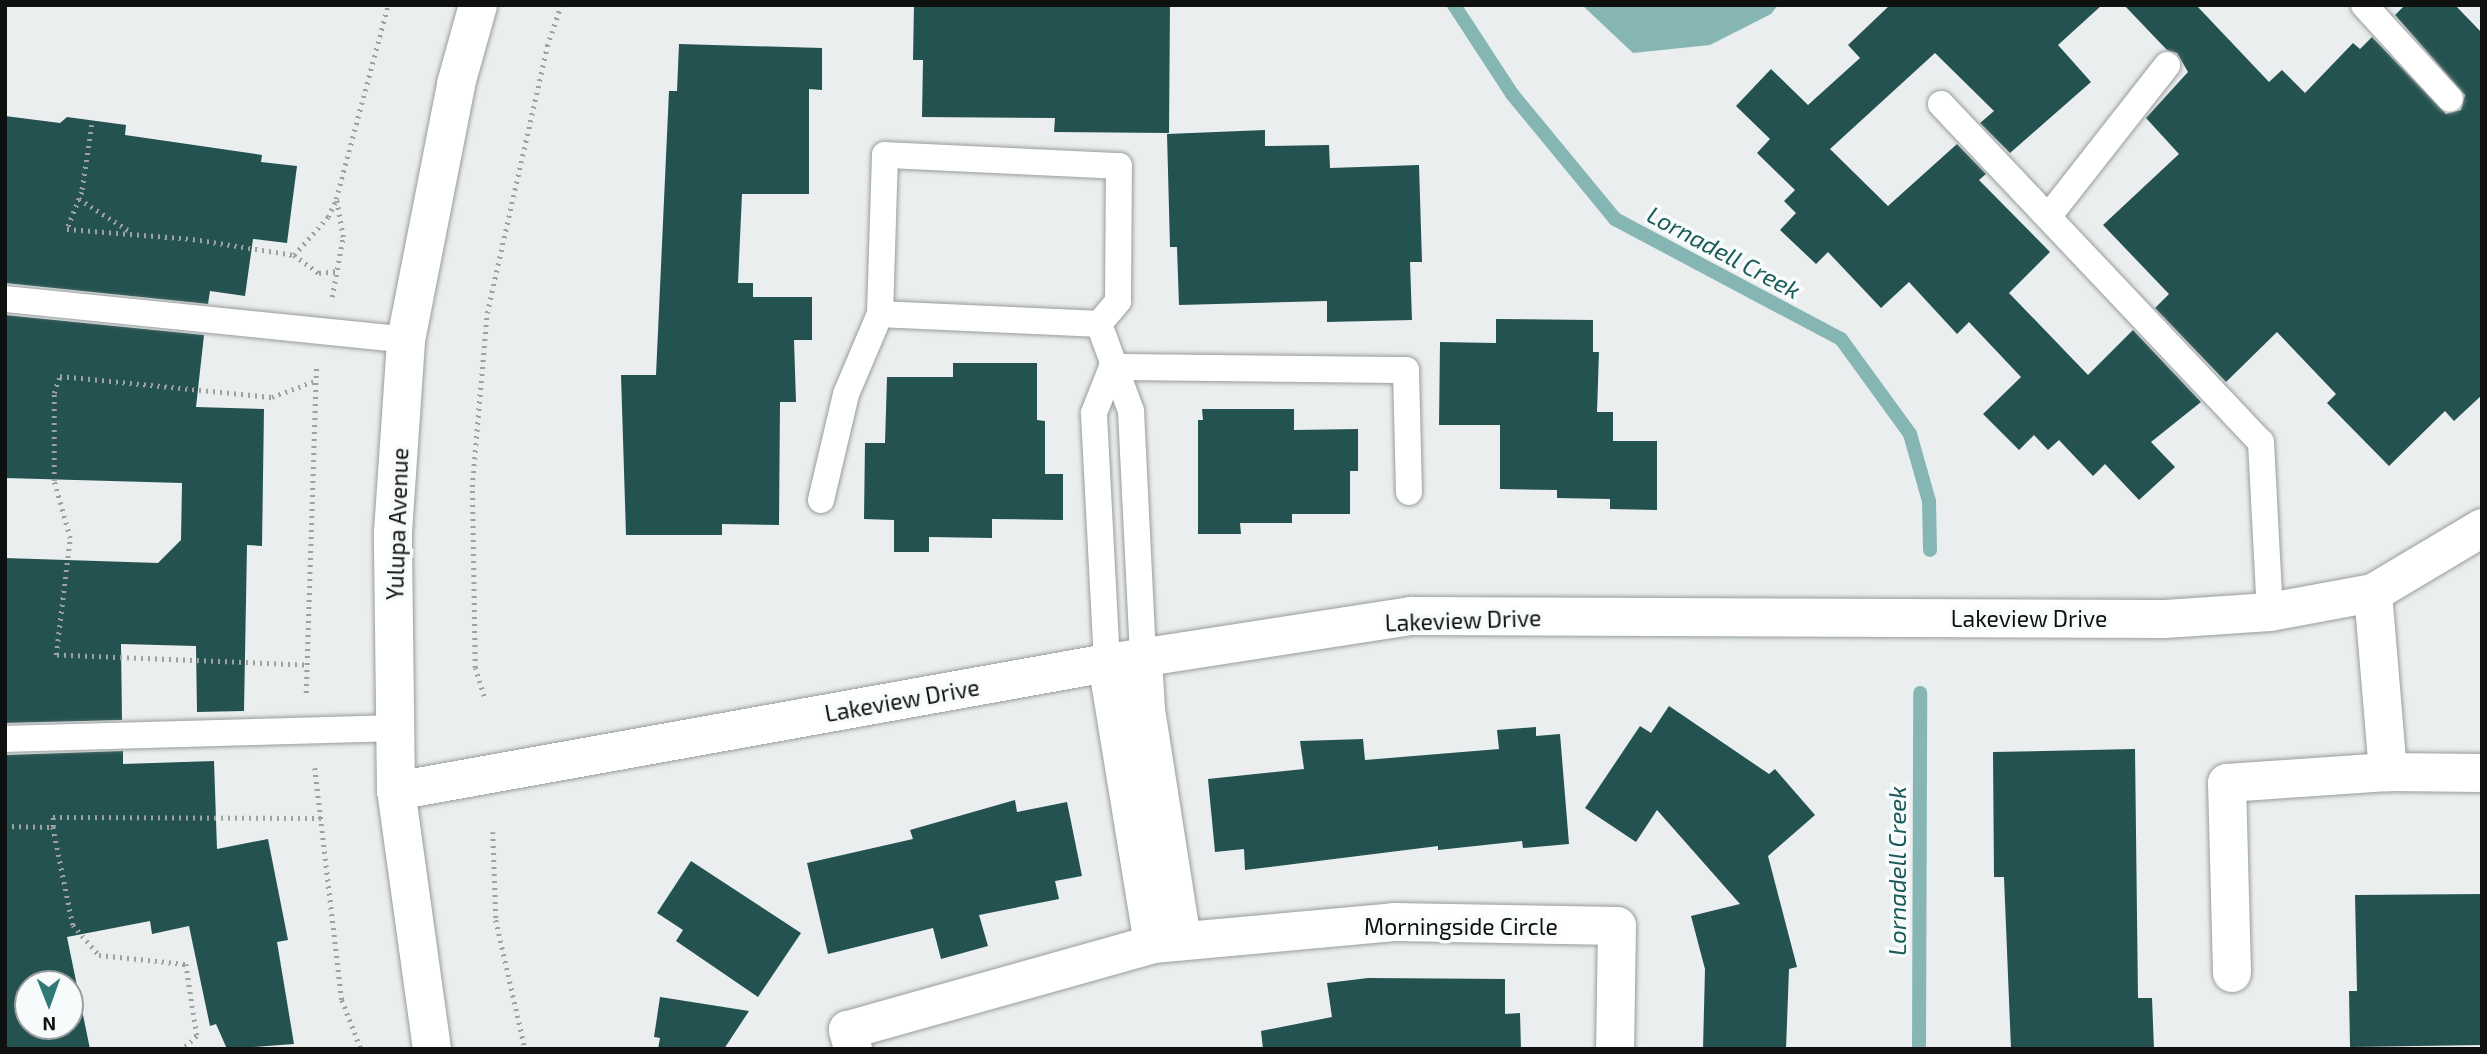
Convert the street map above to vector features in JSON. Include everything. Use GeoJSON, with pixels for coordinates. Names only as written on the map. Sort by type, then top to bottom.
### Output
{"type":"FeatureCollection","features":[{"type":"Feature","properties":{"kind":"street","name":"Yulupa Avenue"},"geometry":{"type":"LineString","coordinates":[[432,1049],[396,791],[393,532],[406,340],[456,84],[478,5]]}},
{"type":"Feature","properties":{"kind":"street","name":"Lakeview Drive"},"geometry":{"type":"LineString","coordinates":[[396,791],[1125,661],[1411,617],[2165,619],[2270,612],[2373,593],[2482,528]]}},
{"type":"Feature","properties":{"kind":"street"},"geometry":{"type":"LineString","coordinates":[[2373,593],[2388,772]]}},
{"type":"Feature","properties":{"kind":"street"},"geometry":{"type":"LineString","coordinates":[[1125,661],[1168,943]]}},
{"type":"Feature","properties":{"kind":"street"},"geometry":{"type":"LineString","coordinates":[[2232,973],[2227,783],[2388,772],[2482,773]]}},
{"type":"Feature","properties":{"kind":"street","name":"Morningside Circle"},"geometry":{"type":"LineString","coordinates":[[853,1049],[848,1030],[1168,943],[1394,922],[1617,926],[1615,1049]]}},
{"type":"Feature","properties":{"kind":"lane"},"geometry":{"type":"LineString","coordinates":[[2364,5],[2450,99]]}},
{"type":"Feature","properties":{"kind":"lane"},"geometry":{"type":"LineString","coordinates":[[2048,217],[2167,65]]}},
{"type":"Feature","properties":{"kind":"lane"},"geometry":{"type":"LineString","coordinates":[[1941,104],[2261,442],[2270,612]]}},
{"type":"Feature","properties":{"kind":"lane"},"geometry":{"type":"LineString","coordinates":[[821,500],[846,394],[880,314],[885,155],[1119,166],[1118,301],[1099,324]]}},
{"type":"Feature","properties":{"kind":"lane"},"geometry":{"type":"LineString","coordinates":[[5,299],[406,340]]}},
{"type":"Feature","properties":{"kind":"lane"},"geometry":{"type":"LineString","coordinates":[[880,314],[1099,324]]}},
{"type":"Feature","properties":{"kind":"lane"},"geometry":{"type":"LineString","coordinates":[[1099,324],[1112,367],[1131,411],[1125,661]]}},
{"type":"Feature","properties":{"kind":"lane"},"geometry":{"type":"LineString","coordinates":[[1112,367],[1406,370],[1409,492]]}},
{"type":"Feature","properties":{"kind":"lane"},"geometry":{"type":"LineString","coordinates":[[1112,367],[1094,413],[1125,661]]}},
{"type":"Feature","properties":{"kind":"lane"},"geometry":{"type":"LineString","coordinates":[[5,738],[395,728]]}},
{"type":"Feature","properties":{"kind":"path"},"geometry":{"type":"LineString","coordinates":[[293,255],[328,217],[336,199],[388,5]]}},
{"type":"Feature","properties":{"kind":"path"},"geometry":{"type":"LineString","coordinates":[[484,696],[475,668],[472,487],[486,313],[547,46],[561,5]]}},
{"type":"Feature","properties":{"kind":"path"},"geometry":{"type":"LineString","coordinates":[[92,125],[79,199],[67,229],[293,255],[320,273],[338,271]]}},
{"type":"Feature","properties":{"kind":"path"},"geometry":{"type":"LineString","coordinates":[[79,199],[135,235]]}},
{"type":"Feature","properties":{"kind":"path"},"geometry":{"type":"LineString","coordinates":[[336,199],[343,237],[338,271],[322,332],[315,382],[304,665],[309,730],[323,818],[342,1000],[361,1049]]}},
{"type":"Feature","properties":{"kind":"path"},"geometry":{"type":"LineString","coordinates":[[304,665],[56,655],[70,538],[54,481],[54,393],[60,376],[272,397],[315,382]]}},
{"type":"Feature","properties":{"kind":"path"},"geometry":{"type":"LineString","coordinates":[[183,1049],[197,1036],[186,964],[99,955],[74,925],[53,817],[323,818]]}},
{"type":"Feature","properties":{"kind":"path"},"geometry":{"type":"LineString","coordinates":[[5,826],[53,827]]}},
{"type":"Feature","properties":{"kind":"path"},"geometry":{"type":"LineString","coordinates":[[492,832],[496,920],[525,1049]]}},
{"type":"Feature","properties":{"kind":"water"},"geometry":{"type":"Polygon","coordinates":[[[1582,5],[1778,5],[1771,14],[1710,45],[1633,53],[1582,5]]]}},
{"type":"Feature","properties":{"kind":"building"},"geometry":{"type":"Polygon","coordinates":[[[914,5],[1170,5],[1169,133],[1054,132],[1055,118],[922,117],[923,60],[913,60],[914,5]]]}},
{"type":"Feature","properties":{"kind":"building"},"geometry":{"type":"Polygon","coordinates":[[[1890,5],[2102,5],[2058,45],[2091,82],[2010,153],[1980,123],[1994,111],[1935,53],[1830,149],[1888,206],[1957,144],[1986,174],[1979,180],[2050,252],[2009,293],[2088,375],[2133,330],[2201,402],[2151,442],[2175,467],[2139,500],[2105,464],[2093,476],[2059,440],[2048,450],[2034,435],[2019,450],[1983,414],[2021,377],[1969,322],[1957,334],[1909,282],[1881,308],[1828,252],[1816,264],[1780,230],[1796,213],[1784,201],[1795,190],[1757,153],[1770,139],[1736,106],[1771,69],[1808,105],[1860,58],[1848,45],[1890,5]]]}},
{"type":"Feature","properties":{"kind":"building"},"geometry":{"type":"Polygon","coordinates":[[[2124,5],[2196,5],[2269,82],[2282,70],[2305,93],[2353,43],[2360,49],[2372,37],[2446,114],[2461,110],[2465,95],[2395,15],[2405,5],[2455,5],[2482,33],[2482,395],[2454,421],[2445,411],[2389,466],[2327,403],[2336,394],[2277,332],[2226,382],[2155,308],[2169,294],[2103,225],[2179,154],[2146,118],[2188,72],[2177,53],[2167,50],[2124,5]]]}},
{"type":"Feature","properties":{"kind":"building"},"geometry":{"type":"Polygon","coordinates":[[[679,44],[822,48],[822,90],[809,89],[809,194],[742,194],[738,283],[753,283],[753,297],[812,297],[812,340],[794,340],[796,402],[780,402],[779,525],[722,524],[722,535],[626,535],[621,375],[656,375],[669,91],[677,91],[679,44]]]}},
{"type":"Feature","properties":{"kind":"building"},"geometry":{"type":"Polygon","coordinates":[[[5,116],[60,123],[67,117],[126,125],[125,135],[262,155],[261,162],[297,166],[287,243],[253,239],[245,296],[210,291],[208,304],[5,283],[5,116]]]}},
{"type":"Feature","properties":{"kind":"building"},"geometry":{"type":"Polygon","coordinates":[[[1265,130],[1265,146],[1329,145],[1330,168],[1419,165],[1422,262],[1410,262],[1412,320],[1327,322],[1327,301],[1179,305],[1177,247],[1170,247],[1167,134],[1265,130]]]}},
{"type":"Feature","properties":{"kind":"building"},"geometry":{"type":"Polygon","coordinates":[[[5,315],[204,335],[196,407],[264,409],[262,546],[247,545],[244,711],[197,712],[196,646],[121,644],[122,720],[5,723],[5,558],[158,563],[181,540],[182,483],[5,478],[5,315]]]}},
{"type":"Feature","properties":{"kind":"building"},"geometry":{"type":"Polygon","coordinates":[[[1496,319],[1593,320],[1593,352],[1599,352],[1597,412],[1613,412],[1613,441],[1657,441],[1657,510],[1610,509],[1610,499],[1557,498],[1557,490],[1500,489],[1500,425],[1439,425],[1440,342],[1496,343],[1496,319]]]}},
{"type":"Feature","properties":{"kind":"building"},"geometry":{"type":"Polygon","coordinates":[[[953,363],[1037,363],[1037,420],[1045,421],[1045,474],[1063,474],[1063,520],[992,519],[992,538],[929,537],[929,552],[894,552],[894,520],[864,519],[865,443],[885,443],[887,377],[953,377],[953,363]]]}},
{"type":"Feature","properties":{"kind":"building"},"geometry":{"type":"Polygon","coordinates":[[[1202,409],[1294,409],[1294,430],[1358,429],[1358,471],[1350,471],[1350,514],[1292,514],[1292,523],[1240,523],[1241,534],[1198,534],[1198,420],[1203,420],[1202,409]]]}},
{"type":"Feature","properties":{"kind":"building"},"geometry":{"type":"Polygon","coordinates":[[[1669,706],[1769,774],[1775,769],[1815,815],[1768,856],[1797,967],[1789,969],[1786,1049],[1703,1049],[1705,969],[1691,916],[1740,904],[1657,810],[1636,842],[1585,808],[1640,726],[1651,733],[1669,706]]]}},
{"type":"Feature","properties":{"kind":"building"},"geometry":{"type":"Polygon","coordinates":[[[1536,727],[1536,736],[1560,734],[1569,844],[1523,848],[1522,841],[1438,850],[1438,846],[1245,870],[1244,849],[1215,852],[1208,779],[1304,769],[1300,741],[1363,739],[1365,760],[1499,749],[1497,730],[1536,727]]]}},
{"type":"Feature","properties":{"kind":"building"},"geometry":{"type":"Polygon","coordinates":[[[2135,749],[2138,998],[2152,998],[2154,1049],[2011,1049],[2004,877],[1994,877],[1993,752],[2135,749]]]}},
{"type":"Feature","properties":{"kind":"building"},"geometry":{"type":"Polygon","coordinates":[[[123,751],[123,764],[214,761],[217,849],[268,839],[288,940],[277,942],[294,1044],[227,1049],[216,1024],[210,1026],[189,926],[152,934],[150,921],[67,937],[74,970],[14,970],[14,1040],[84,1040],[84,1020],[90,1049],[5,1049],[5,755],[123,751]]]}},
{"type":"Feature","properties":{"kind":"building"},"geometry":{"type":"Polygon","coordinates":[[[1015,800],[1017,812],[1067,802],[1082,876],[1055,881],[1059,899],[979,915],[988,946],[941,959],[933,928],[828,954],[807,863],[913,839],[910,830],[1015,800]]]}},
{"type":"Feature","properties":{"kind":"building"},"geometry":{"type":"Polygon","coordinates":[[[691,861],[801,933],[758,997],[676,941],[683,930],[657,913],[691,861]]]}},
{"type":"Feature","properties":{"kind":"building"},"geometry":{"type":"Polygon","coordinates":[[[2482,894],[2482,1045],[2350,1047],[2349,991],[2357,991],[2355,895],[2482,894]]]}},
{"type":"Feature","properties":{"kind":"building"},"geometry":{"type":"Polygon","coordinates":[[[1368,978],[1505,979],[1505,1014],[1520,1013],[1521,1049],[1263,1049],[1261,1031],[1332,1017],[1327,983],[1368,978]]]}},
{"type":"Feature","properties":{"kind":"building"},"geometry":{"type":"Polygon","coordinates":[[[660,997],[749,1011],[724,1049],[658,1049],[660,1038],[654,1037],[660,997]]]}},
{"type":"Feature","properties":{"kind":"waterway","name":"Lornadell Creek"},"geometry":{"type":"LineString","coordinates":[[1454,5],[1512,94],[1615,219],[1841,339],[1910,434],[1929,501],[1930,550]]}},
{"type":"Feature","properties":{"kind":"waterway","name":"Lornadell Creek"},"geometry":{"type":"LineString","coordinates":[[1919,1049],[1920,693]]}}]}
